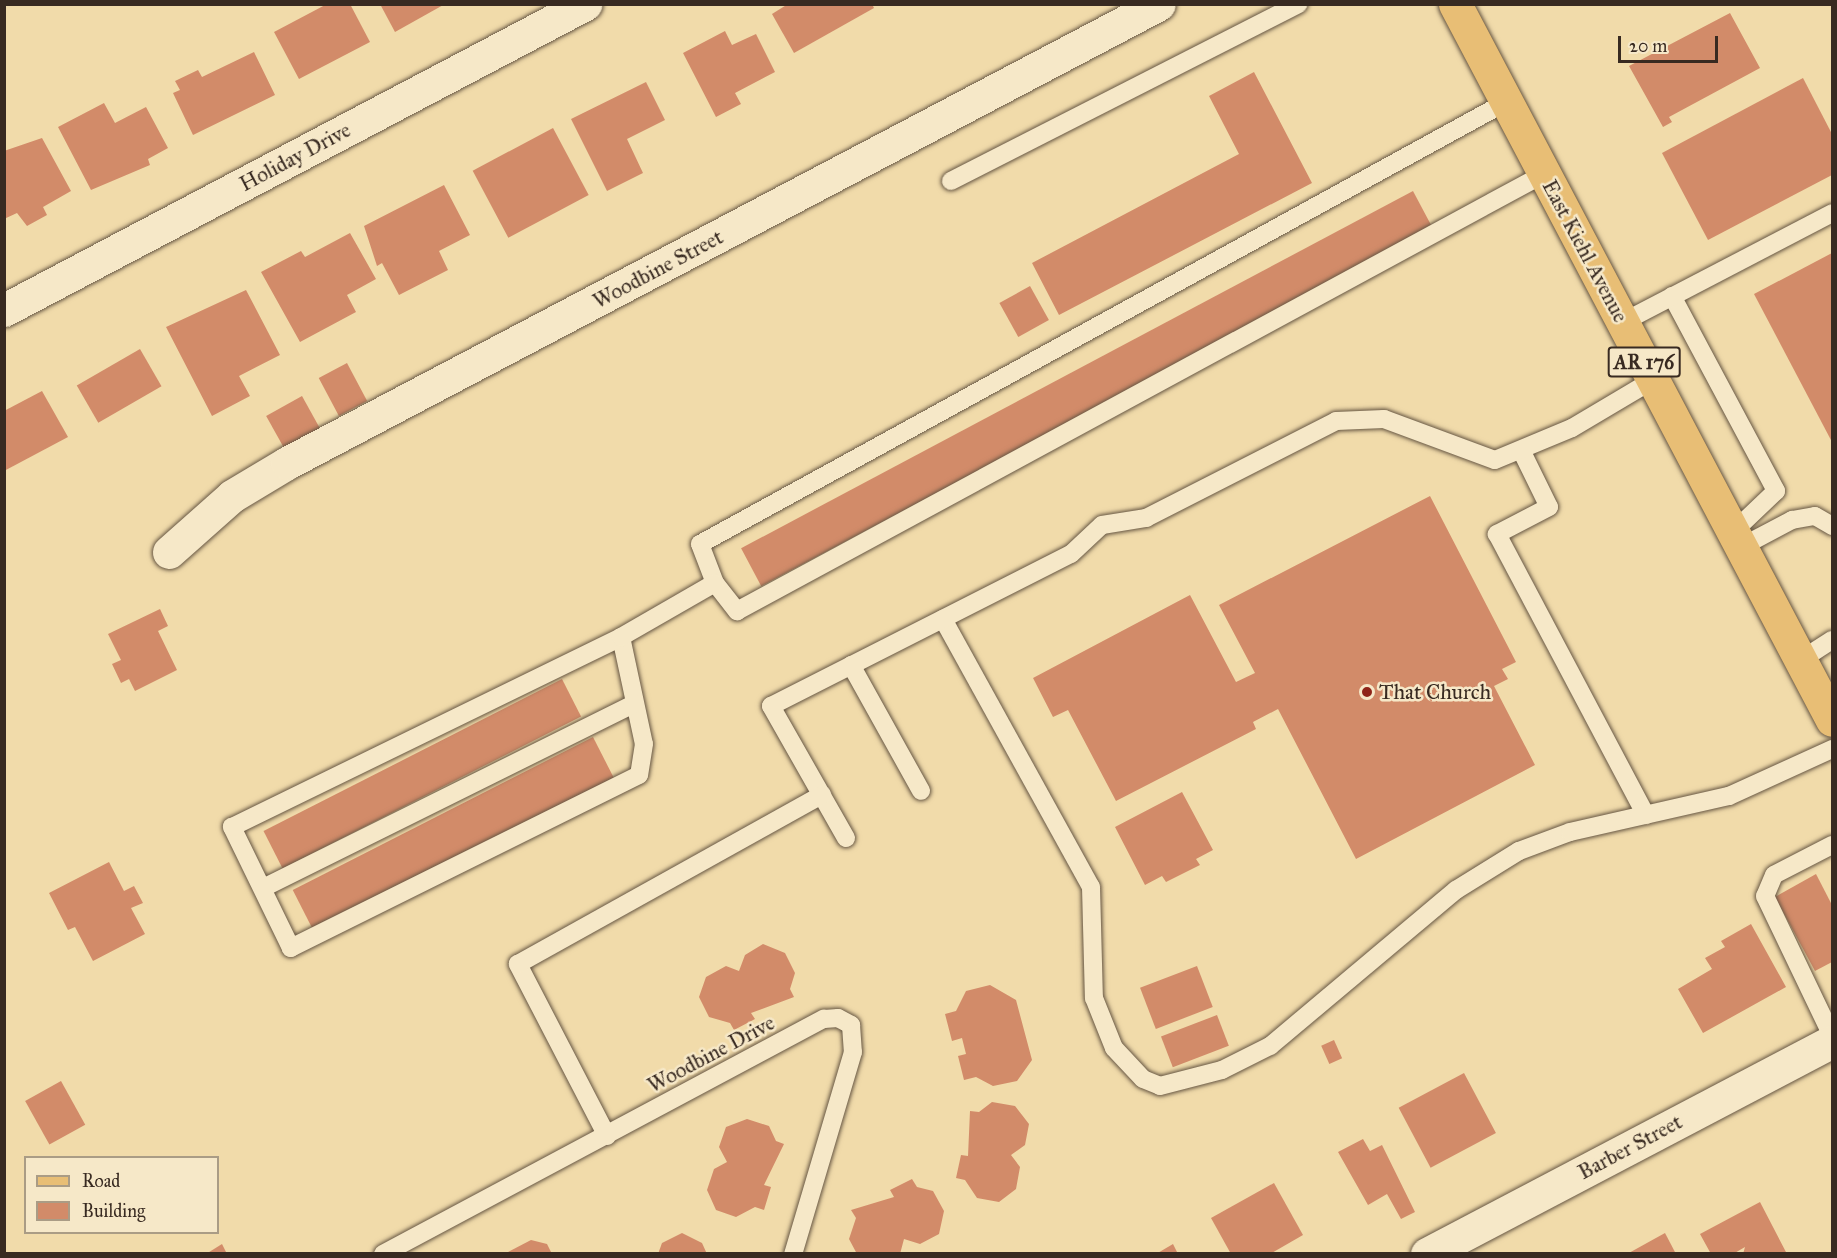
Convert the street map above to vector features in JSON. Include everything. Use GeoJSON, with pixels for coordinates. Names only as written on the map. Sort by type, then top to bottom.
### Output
{"type":"FeatureCollection","features":[{"type":"Feature","properties":{"kind":"main road","name":"East Kiehl Avenue"},"geometry":{"type":"LineString","coordinates":[[1455,4],[1833,720]]}},
{"type":"Feature","properties":{"kind":"street","name":"Holiday Drive"},"geometry":{"type":"LineString","coordinates":[[4,310],[585,4]]}},
{"type":"Feature","properties":{"kind":"street","name":"Woodbine Street"},"geometry":{"type":"LineString","coordinates":[[169,552],[232,496],[287,463],[1159,4]]}},
{"type":"Feature","properties":{"kind":"street","name":"Barber Street"},"geometry":{"type":"LineString","coordinates":[[1427,1254],[1833,1038]]}},
{"type":"Feature","properties":{"kind":"lane"},"geometry":{"type":"LineString","coordinates":[[951,181],[1299,4]]}},
{"type":"Feature","properties":{"kind":"lane"},"geometry":{"type":"LineString","coordinates":[[1506,102],[700,544],[715,583],[737,611],[1544,174]]}},
{"type":"Feature","properties":{"kind":"lane"},"geometry":{"type":"LineString","coordinates":[[1623,322],[1833,213]]}},
{"type":"Feature","properties":{"kind":"lane"},"geometry":{"type":"LineString","coordinates":[[1672,296],[1776,491],[1738,539]]}},
{"type":"Feature","properties":{"kind":"lane"},"geometry":{"type":"LineString","coordinates":[[846,838],[771,706],[1071,554],[1102,525],[1146,518],[1336,422],[1384,419],[1495,460],[1522,452],[1653,380]]}},
{"type":"Feature","properties":{"kind":"lane"},"geometry":{"type":"LineString","coordinates":[[1522,452],[1548,507],[1497,534],[1646,815]]}},
{"type":"Feature","properties":{"kind":"lane"},"geometry":{"type":"LineString","coordinates":[[1738,539],[1792,520],[1815,516],[1833,526]]}},
{"type":"Feature","properties":{"kind":"lane"},"geometry":{"type":"LineString","coordinates":[[621,637],[644,744],[639,775],[291,948],[232,828],[621,637],[715,583]]}},
{"type":"Feature","properties":{"kind":"lane"},"geometry":{"type":"LineString","coordinates":[[943,619],[1091,887],[1094,998],[1114,1048],[1143,1079],[1160,1086],[1222,1070],[1270,1046],[1456,890],[1520,851],[1570,832],[1729,796],[1833,749]]}},
{"type":"Feature","properties":{"kind":"lane"},"geometry":{"type":"LineString","coordinates":[[1801,660],[1833,640]]}},
{"type":"Feature","properties":{"kind":"lane"},"geometry":{"type":"LineString","coordinates":[[851,665],[921,791]]}},
{"type":"Feature","properties":{"kind":"lane"},"geometry":{"type":"LineString","coordinates":[[263,888],[635,703]]}},
{"type":"Feature","properties":{"kind":"lane"},"geometry":{"type":"LineString","coordinates":[[607,1136],[518,964],[822,795]]}},
{"type":"Feature","properties":{"kind":"lane"},"geometry":{"type":"LineString","coordinates":[[1833,845],[1774,875],[1765,896],[1833,1038]]}},
{"type":"Feature","properties":{"kind":"lane","name":"Woodbine Drive"},"geometry":{"type":"LineString","coordinates":[[383,1254],[824,1019],[851,1026],[854,1052],[793,1254]]}},
{"type":"Feature","properties":{"kind":"building"},"geometry":{"type":"Polygon","coordinates":[[[327,4],[350,4],[370,42],[299,79],[274,32],[327,4]]]}},
{"type":"Feature","properties":{"kind":"building"},"geometry":{"type":"Polygon","coordinates":[[[380,4],[445,4],[395,32],[380,4]]]}},
{"type":"Feature","properties":{"kind":"building"},"geometry":{"type":"Polygon","coordinates":[[[788,4],[872,4],[874,8],[794,53],[772,14],[788,4]]]}},
{"type":"Feature","properties":{"kind":"building"},"geometry":{"type":"Polygon","coordinates":[[[1730,13],[1760,68],[1669,117],[1672,122],[1663,127],[1629,66],[1730,13]]]}},
{"type":"Feature","properties":{"kind":"building"},"geometry":{"type":"Polygon","coordinates":[[[725,31],[732,45],[756,34],[775,72],[735,93],[741,104],[716,117],[683,53],[725,31]]]}},
{"type":"Feature","properties":{"kind":"building"},"geometry":{"type":"Polygon","coordinates":[[[254,52],[275,95],[193,135],[173,93],[180,90],[175,81],[198,70],[202,77],[254,52]]]}},
{"type":"Feature","properties":{"kind":"building"},"geometry":{"type":"Polygon","coordinates":[[[1254,72],[1312,183],[1059,315],[1032,263],[1239,154],[1209,96],[1254,72]]]}},
{"type":"Feature","properties":{"kind":"building"},"geometry":{"type":"Polygon","coordinates":[[[1803,78],[1832,134],[1832,175],[1708,240],[1662,153],[1803,78]]]}},
{"type":"Feature","properties":{"kind":"building"},"geometry":{"type":"Polygon","coordinates":[[[646,82],[665,120],[627,139],[643,173],[607,191],[571,119],[646,82]]]}},
{"type":"Feature","properties":{"kind":"building"},"geometry":{"type":"Polygon","coordinates":[[[104,103],[115,123],[146,107],[168,148],[148,159],[150,165],[91,190],[58,127],[104,103]]]}},
{"type":"Feature","properties":{"kind":"building"},"geometry":{"type":"Polygon","coordinates":[[[553,128],[589,195],[508,238],[473,171],[553,128]]]}},
{"type":"Feature","properties":{"kind":"building"},"geometry":{"type":"Polygon","coordinates":[[[42,138],[71,191],[43,207],[47,215],[27,226],[17,213],[4,219],[4,151],[42,138]]]}},
{"type":"Feature","properties":{"kind":"building"},"geometry":{"type":"Polygon","coordinates":[[[444,185],[470,235],[439,251],[448,270],[399,295],[382,263],[377,266],[364,226],[444,185]]]}},
{"type":"Feature","properties":{"kind":"building"},"geometry":{"type":"Polygon","coordinates":[[[1413,191],[1433,229],[761,586],[741,548],[1413,191]]]}},
{"type":"Feature","properties":{"kind":"building"},"geometry":{"type":"Polygon","coordinates":[[[350,233],[376,279],[347,295],[356,312],[300,342],[261,272],[301,251],[305,257],[350,233]]]}},
{"type":"Feature","properties":{"kind":"building"},"geometry":{"type":"Polygon","coordinates":[[[1832,253],[1832,442],[1754,294],[1832,253]]]}},
{"type":"Feature","properties":{"kind":"building"},"geometry":{"type":"Polygon","coordinates":[[[1030,286],[1049,320],[1018,337],[999,303],[1030,286]]]}},
{"type":"Feature","properties":{"kind":"building"},"geometry":{"type":"Polygon","coordinates":[[[246,290],[280,355],[239,376],[250,396],[212,416],[166,327],[246,290]]]}},
{"type":"Feature","properties":{"kind":"building"},"geometry":{"type":"Polygon","coordinates":[[[140,349],[162,386],[98,423],[77,386],[140,349]]]}},
{"type":"Feature","properties":{"kind":"building"},"geometry":{"type":"Polygon","coordinates":[[[347,363],[367,401],[339,416],[319,378],[347,363]]]}},
{"type":"Feature","properties":{"kind":"building"},"geometry":{"type":"Polygon","coordinates":[[[42,391],[68,437],[4,471],[4,411],[42,391]]]}},
{"type":"Feature","properties":{"kind":"building"},"geometry":{"type":"Polygon","coordinates":[[[302,396],[320,429],[285,449],[266,416],[302,396]]]}},
{"type":"Feature","properties":{"kind":"building"},"geometry":{"type":"Polygon","coordinates":[[[1430,496],[1516,662],[1502,669],[1508,679],[1494,686],[1535,765],[1356,859],[1278,709],[1253,722],[1256,729],[1116,801],[1068,710],[1053,717],[1033,678],[1190,595],[1236,682],[1255,673],[1219,605],[1430,496]]]}},
{"type":"Feature","properties":{"kind":"building"},"geometry":{"type":"Polygon","coordinates":[[[160,609],[168,626],[158,631],[177,670],[135,691],[129,679],[121,683],[112,664],[121,660],[108,634],[160,609]]]}},
{"type":"Feature","properties":{"kind":"building"},"geometry":{"type":"Polygon","coordinates":[[[562,679],[581,716],[283,869],[264,831],[562,679]]]}},
{"type":"Feature","properties":{"kind":"building"},"geometry":{"type":"Polygon","coordinates":[[[593,737],[614,778],[314,931],[293,890],[593,737]]]}},
{"type":"Feature","properties":{"kind":"building"},"geometry":{"type":"Polygon","coordinates":[[[1182,792],[1213,850],[1196,859],[1200,865],[1166,882],[1162,876],[1145,885],[1115,827],[1182,792]]]}},
{"type":"Feature","properties":{"kind":"building"},"geometry":{"type":"Polygon","coordinates":[[[109,862],[124,891],[134,886],[143,903],[131,908],[145,934],[93,961],[75,927],[68,930],[49,893],[109,862]]]}},
{"type":"Feature","properties":{"kind":"building"},"geometry":{"type":"Polygon","coordinates":[[[1816,874],[1832,905],[1832,962],[1815,971],[1775,897],[1816,874]]]}},
{"type":"Feature","properties":{"kind":"building"},"geometry":{"type":"Polygon","coordinates":[[[1751,924],[1786,987],[1703,1033],[1678,989],[1712,969],[1705,958],[1725,947],[1721,941],[1751,924]]]}},
{"type":"Feature","properties":{"kind":"building"},"geometry":{"type":"Polygon","coordinates":[[[763,944],[785,953],[795,973],[790,989],[794,997],[751,1013],[755,1019],[734,1030],[730,1023],[709,1017],[699,997],[706,977],[726,966],[739,971],[745,955],[763,944]]]}},
{"type":"Feature","properties":{"kind":"building"},"geometry":{"type":"Polygon","coordinates":[[[1197,966],[1213,1007],[1156,1029],[1140,988],[1197,966]]]}},
{"type":"Feature","properties":{"kind":"building"},"geometry":{"type":"Polygon","coordinates":[[[990,985],[1016,1000],[1032,1060],[1017,1081],[993,1086],[976,1077],[964,1080],[958,1056],[966,1054],[962,1038],[952,1041],[945,1014],[956,1011],[966,991],[990,985]]]}},
{"type":"Feature","properties":{"kind":"building"},"geometry":{"type":"Polygon","coordinates":[[[1217,1015],[1229,1046],[1173,1067],[1161,1037],[1217,1015]]]}},
{"type":"Feature","properties":{"kind":"building"},"geometry":{"type":"Polygon","coordinates":[[[1334,1040],[1342,1058],[1329,1064],[1321,1046],[1334,1040]]]}},
{"type":"Feature","properties":{"kind":"building"},"geometry":{"type":"Polygon","coordinates":[[[1464,1073],[1496,1133],[1431,1168],[1399,1108],[1464,1073]]]}},
{"type":"Feature","properties":{"kind":"building"},"geometry":{"type":"Polygon","coordinates":[[[61,1081],[85,1125],[49,1145],[25,1101],[61,1081]]]}},
{"type":"Feature","properties":{"kind":"building"},"geometry":{"type":"Polygon","coordinates":[[[992,1102],[1015,1106],[1029,1124],[1025,1145],[1011,1155],[1020,1167],[1016,1189],[999,1202],[977,1198],[965,1180],[956,1178],[961,1155],[968,1156],[970,1111],[979,1112],[992,1102]]]}},
{"type":"Feature","properties":{"kind":"building"},"geometry":{"type":"Polygon","coordinates":[[[747,1119],[769,1126],[776,1141],[784,1144],[764,1185],[771,1187],[764,1210],[755,1207],[736,1217],[716,1210],[707,1190],[714,1169],[727,1162],[719,1147],[726,1127],[747,1119]]]}},
{"type":"Feature","properties":{"kind":"building"},"geometry":{"type":"Polygon","coordinates":[[[1363,1139],[1370,1151],[1382,1145],[1415,1212],[1401,1219],[1387,1194],[1368,1205],[1338,1152],[1363,1139]]]}},
{"type":"Feature","properties":{"kind":"building"},"geometry":{"type":"Polygon","coordinates":[[[912,1179],[917,1187],[933,1191],[944,1211],[939,1234],[920,1244],[904,1239],[900,1254],[857,1254],[849,1239],[856,1218],[851,1210],[894,1197],[890,1190],[912,1179]]]}},
{"type":"Feature","properties":{"kind":"building"},"geometry":{"type":"Polygon","coordinates":[[[1274,1183],[1303,1235],[1270,1254],[1231,1254],[1211,1218],[1274,1183]]]}},
{"type":"Feature","properties":{"kind":"building"},"geometry":{"type":"Polygon","coordinates":[[[1760,1202],[1787,1254],[1743,1254],[1745,1247],[1733,1254],[1711,1254],[1700,1234],[1760,1202]]]}},
{"type":"Feature","properties":{"kind":"building"},"geometry":{"type":"Polygon","coordinates":[[[682,1233],[702,1243],[707,1254],[658,1254],[662,1243],[682,1233]]]}},
{"type":"Feature","properties":{"kind":"building"},"geometry":{"type":"Polygon","coordinates":[[[1665,1233],[1676,1254],[1627,1254],[1665,1233]]]}},
{"type":"Feature","properties":{"kind":"building"},"geometry":{"type":"Polygon","coordinates":[[[531,1240],[547,1244],[552,1254],[504,1254],[531,1240]]]}},
{"type":"Feature","properties":{"kind":"building"},"geometry":{"type":"Polygon","coordinates":[[[222,1244],[227,1254],[206,1254],[222,1244]]]}},
{"type":"Feature","properties":{"kind":"building"},"geometry":{"type":"Polygon","coordinates":[[[1173,1244],[1178,1254],[1156,1254],[1173,1244]]]}},
{"type":"Feature","properties":{"kind":"place","name":"That Church"},"geometry":{"type":"Point","coordinates":[1367,692]}}]}
